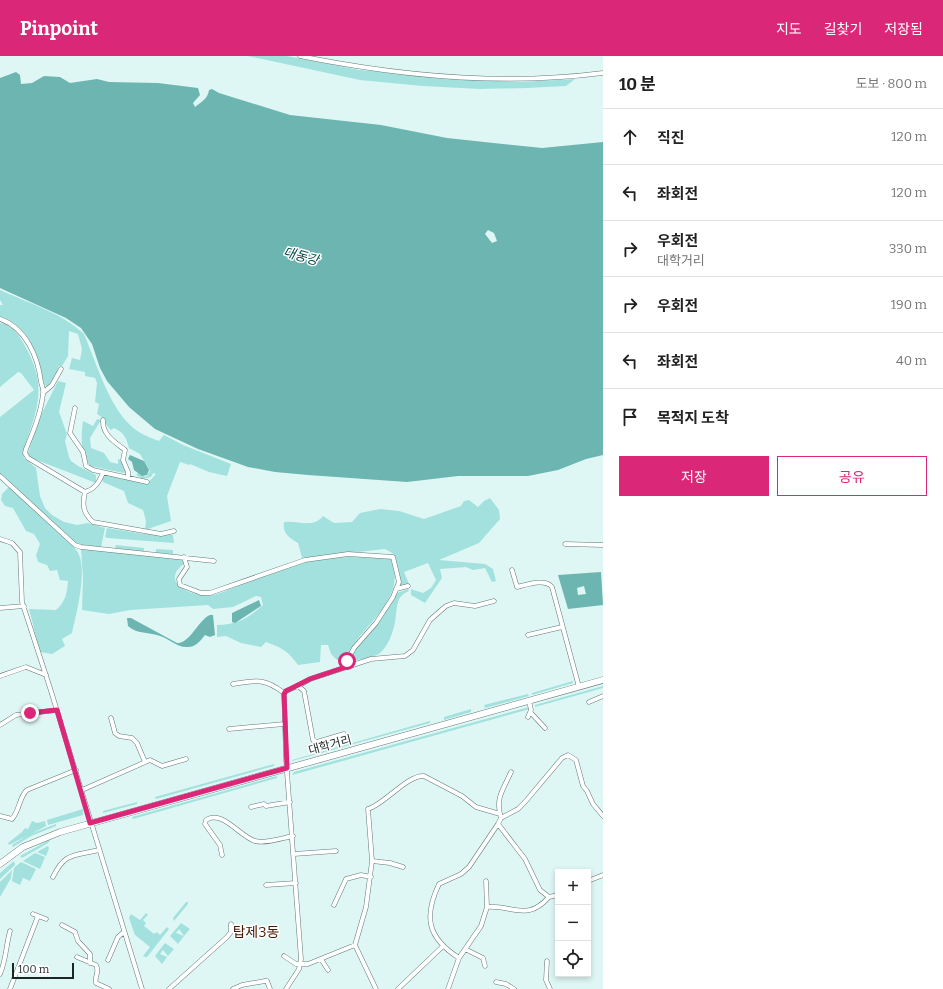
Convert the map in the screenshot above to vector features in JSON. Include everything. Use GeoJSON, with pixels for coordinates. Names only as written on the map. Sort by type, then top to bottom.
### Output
{"type":"FeatureCollection","features":[{"type":"Feature","properties":{"kind":"main road","name":"대학거리"},"geometry":{"type":"LineString","coordinates":[[0,864],[13,854],[35,841],[90,823],[603,680]]}},
{"type":"Feature","properties":{"kind":"street"},"geometry":{"type":"LineString","coordinates":[[300,56],[374,69],[479,78],[550,79],[603,73]]}},
{"type":"Feature","properties":{"kind":"street"},"geometry":{"type":"LineString","coordinates":[[0,319],[16,327],[25,338],[36,359],[44,392],[40,410],[26,449],[26,456],[85,492]]}},
{"type":"Feature","properties":{"kind":"street"},"geometry":{"type":"LineString","coordinates":[[44,392],[52,385],[61,370]]}},
{"type":"Feature","properties":{"kind":"street"},"geometry":{"type":"LineString","coordinates":[[75,408],[71,435],[83,452],[86,466],[103,473],[147,482]]}},
{"type":"Feature","properties":{"kind":"street"},"geometry":{"type":"LineString","coordinates":[[103,420],[103,429],[106,434],[126,450],[123,460],[128,472],[128,478]]}},
{"type":"Feature","properties":{"kind":"street"},"geometry":{"type":"LineString","coordinates":[[85,492],[96,486],[103,473]]}},
{"type":"Feature","properties":{"kind":"street"},"geometry":{"type":"LineString","coordinates":[[0,476],[80,547],[214,561]]}},
{"type":"Feature","properties":{"kind":"street"},"geometry":{"type":"LineString","coordinates":[[85,492],[83,506],[93,522],[161,534],[174,531]]}},
{"type":"Feature","properties":{"kind":"street"},"geometry":{"type":"LineString","coordinates":[[0,539],[12,543],[20,552],[21,596],[76,770],[90,823],[142,989]]}},
{"type":"Feature","properties":{"kind":"street"},"geometry":{"type":"LineString","coordinates":[[565,544],[603,545]]}},
{"type":"Feature","properties":{"kind":"street"},"geometry":{"type":"LineString","coordinates":[[184,557],[187,567],[179,578],[180,585],[201,593],[219,591],[240,581],[305,560],[348,554],[393,557],[399,582],[376,623],[354,648],[347,661],[349,666]]}},
{"type":"Feature","properties":{"kind":"street"},"geometry":{"type":"LineString","coordinates":[[512,570],[517,587],[535,583],[550,584],[579,687]]}},
{"type":"Feature","properties":{"kind":"street"},"geometry":{"type":"LineString","coordinates":[[396,589],[408,586]]}},
{"type":"Feature","properties":{"kind":"street"},"geometry":{"type":"LineString","coordinates":[[286,989],[301,964],[284,724],[284,694],[286,691],[310,679],[371,658],[406,656],[410,654],[430,620],[446,606],[454,603],[475,606],[494,600]]}},
{"type":"Feature","properties":{"kind":"street"},"geometry":{"type":"LineString","coordinates":[[0,608],[24,606]]}},
{"type":"Feature","properties":{"kind":"street"},"geometry":{"type":"LineString","coordinates":[[528,635],[562,627]]}},
{"type":"Feature","properties":{"kind":"street"},"geometry":{"type":"LineString","coordinates":[[0,676],[26,667],[46,675]]}},
{"type":"Feature","properties":{"kind":"street"},"geometry":{"type":"LineString","coordinates":[[233,684],[254,680],[264,681],[284,694]]}},
{"type":"Feature","properties":{"kind":"street"},"geometry":{"type":"LineString","coordinates":[[298,686],[304,691],[312,740],[317,742],[344,734]]}},
{"type":"Feature","properties":{"kind":"street"},"geometry":{"type":"LineString","coordinates":[[589,702],[603,696]]}},
{"type":"Feature","properties":{"kind":"street"},"geometry":{"type":"LineString","coordinates":[[529,701],[530,715],[545,728]]}},
{"type":"Feature","properties":{"kind":"street"},"geometry":{"type":"LineString","coordinates":[[0,726],[16,715],[57,710]]}},
{"type":"Feature","properties":{"kind":"street"},"geometry":{"type":"LineString","coordinates":[[110,718],[115,733],[119,736],[132,738],[137,743],[145,762]]}},
{"type":"Feature","properties":{"kind":"street"},"geometry":{"type":"LineString","coordinates":[[229,728],[284,724]]}},
{"type":"Feature","properties":{"kind":"street"},"geometry":{"type":"LineString","coordinates":[[376,989],[355,945],[366,906],[371,877],[372,861],[368,809],[375,807],[395,790],[421,776],[433,780],[462,796],[476,807],[501,816],[518,809],[562,758],[568,755],[576,760],[583,786],[587,790],[593,804],[603,816]]}},
{"type":"Feature","properties":{"kind":"street"},"geometry":{"type":"LineString","coordinates":[[82,790],[150,760],[162,766],[186,759]]}},
{"type":"Feature","properties":{"kind":"street"},"geometry":{"type":"LineString","coordinates":[[0,816],[12,819],[17,813],[23,793],[76,770]]}},
{"type":"Feature","properties":{"kind":"street"},"geometry":{"type":"LineString","coordinates":[[458,958],[442,947],[435,937],[430,925],[432,900],[437,887],[442,882],[461,874],[469,867],[498,824],[501,816],[498,809],[499,800],[511,772]]}},
{"type":"Feature","properties":{"kind":"street"},"geometry":{"type":"LineString","coordinates":[[251,807],[264,804],[266,806],[290,802]]}},
{"type":"Feature","properties":{"kind":"street"},"geometry":{"type":"LineString","coordinates":[[222,855],[220,845],[205,824],[206,820],[211,817],[222,819],[256,841],[293,836]]}},
{"type":"Feature","properties":{"kind":"street"},"geometry":{"type":"LineString","coordinates":[[498,824],[525,859],[540,890],[549,897]]}},
{"type":"Feature","properties":{"kind":"street"},"geometry":{"type":"LineString","coordinates":[[53,877],[60,864],[66,859],[99,850]]}},
{"type":"Feature","properties":{"kind":"street"},"geometry":{"type":"LineString","coordinates":[[294,854],[336,851]]}},
{"type":"Feature","properties":{"kind":"street"},"geometry":{"type":"LineString","coordinates":[[372,861],[390,862],[403,867]]}},
{"type":"Feature","properties":{"kind":"street"},"geometry":{"type":"LineString","coordinates":[[334,905],[346,879],[360,875],[371,877]]}},
{"type":"Feature","properties":{"kind":"street"},"geometry":{"type":"LineString","coordinates":[[591,880],[603,875]]}},
{"type":"Feature","properties":{"kind":"street"},"geometry":{"type":"LineString","coordinates":[[448,989],[458,958],[478,933],[487,907],[486,881]]}},
{"type":"Feature","properties":{"kind":"street"},"geometry":{"type":"LineString","coordinates":[[266,885],[296,883]]}},
{"type":"Feature","properties":{"kind":"street"},"geometry":{"type":"LineString","coordinates":[[487,907],[500,906],[517,911],[529,911],[545,902],[549,897],[555,896]]}},
{"type":"Feature","properties":{"kind":"street"},"geometry":{"type":"LineString","coordinates":[[33,914],[46,919]]}},
{"type":"Feature","properties":{"kind":"street"},"geometry":{"type":"LineString","coordinates":[[10,989],[38,916]]}},
{"type":"Feature","properties":{"kind":"street"},"geometry":{"type":"LineString","coordinates":[[169,989],[227,937],[231,932],[231,924]]}},
{"type":"Feature","properties":{"kind":"street"},"geometry":{"type":"LineString","coordinates":[[62,925],[75,932],[78,942],[90,954],[90,962]]}},
{"type":"Feature","properties":{"kind":"street"},"geometry":{"type":"LineString","coordinates":[[0,974],[6,956],[6,947],[10,931]]}},
{"type":"Feature","properties":{"kind":"street"},"geometry":{"type":"LineString","coordinates":[[108,960],[118,937],[124,932]]}},
{"type":"Feature","properties":{"kind":"street"},"geometry":{"type":"LineString","coordinates":[[284,956],[296,964],[301,964],[321,959],[355,945]]}},
{"type":"Feature","properties":{"kind":"street"},"geometry":{"type":"LineString","coordinates":[[398,989],[442,947]]}},
{"type":"Feature","properties":{"kind":"street"},"geometry":{"type":"LineString","coordinates":[[465,949],[483,958],[485,966]]}},
{"type":"Feature","properties":{"kind":"street"},"geometry":{"type":"LineString","coordinates":[[76,957],[96,965],[98,968],[95,980],[96,983],[109,989]]}},
{"type":"Feature","properties":{"kind":"street"},"geometry":{"type":"LineString","coordinates":[[321,959],[328,970]]}},
{"type":"Feature","properties":{"kind":"street"},"geometry":{"type":"LineString","coordinates":[[547,961],[546,980],[550,989]]}},
{"type":"Feature","properties":{"kind":"street"},"geometry":{"type":"LineString","coordinates":[[233,989],[242,985],[267,981],[270,989]]}},
{"type":"Feature","properties":{"kind":"street"},"geometry":{"type":"LineString","coordinates":[[496,982],[506,984],[514,989]]}},
{"type":"Feature","properties":{"kind":"shaded area"},"geometry":{"type":"Polygon","coordinates":[[[248,56],[287,56],[359,70],[479,80],[520,82],[575,79],[566,86],[527,88],[480,89],[423,86],[360,80],[248,56]]]}},
{"type":"Feature","properties":{"kind":"shaded area"},"geometry":{"type":"Polygon","coordinates":[[[0,290],[55,314],[66,320],[84,334],[98,370],[115,406],[133,428],[159,441],[164,435],[183,445],[231,464],[227,476],[209,472],[190,464],[180,462],[167,496],[171,521],[145,530],[146,521],[143,510],[128,503],[124,491],[103,482],[102,479],[106,475],[147,484],[156,474],[153,473],[151,477],[143,479],[136,475],[138,473],[146,477],[150,471],[140,454],[129,448],[123,434],[114,428],[111,430],[103,418],[97,414],[99,404],[95,402],[97,383],[95,378],[85,376],[85,372],[69,369],[72,358],[80,360],[82,349],[78,334],[69,331],[68,356],[62,366],[59,366],[55,377],[47,387],[44,384],[36,353],[26,335],[19,327],[0,317],[0,305],[3,305],[0,300],[0,290]]]}},
{"type":"Feature","properties":{"kind":"shaded area"},"geometry":{"type":"Polygon","coordinates":[[[0,323],[14,330],[32,359],[36,373],[38,398],[33,423],[23,452],[24,458],[36,468],[40,496],[45,508],[52,515],[64,522],[77,525],[88,523],[105,528],[101,547],[76,544],[0,473],[0,417],[34,390],[21,373],[18,372],[0,387],[0,323]]]}},
{"type":"Feature","properties":{"kind":"shaded area"},"geometry":{"type":"Polygon","coordinates":[[[58,381],[66,383],[59,412],[67,434],[65,441],[69,457],[71,461],[78,466],[96,475],[96,483],[29,457],[28,453],[40,417],[58,381]]]}},
{"type":"Feature","properties":{"kind":"shaded area"},"geometry":{"type":"Polygon","coordinates":[[[97,419],[101,420],[90,438],[91,448],[104,453],[110,462],[118,464],[118,459],[121,460],[126,471],[124,473],[90,466],[84,456],[82,444],[83,421],[93,426],[97,419]]]}},
{"type":"Feature","properties":{"kind":"shaded area"},"geometry":{"type":"Polygon","coordinates":[[[9,487],[73,546],[79,554],[82,572],[80,594],[72,633],[62,639],[65,646],[52,654],[40,652],[29,609],[56,610],[65,597],[68,581],[60,580],[57,570],[50,571],[47,565],[38,562],[36,555],[40,544],[34,534],[26,531],[13,508],[5,506],[1,500],[2,494],[9,487]]]}},
{"type":"Feature","properties":{"kind":"shaded area"},"geometry":{"type":"Polygon","coordinates":[[[490,498],[499,510],[500,519],[479,543],[439,560],[485,564],[493,569],[496,581],[492,582],[485,568],[473,570],[466,567],[440,569],[442,578],[425,603],[411,595],[411,589],[423,593],[431,588],[436,580],[428,563],[404,572],[409,584],[398,586],[398,566],[394,554],[385,549],[302,558],[298,543],[289,537],[284,529],[284,522],[310,523],[319,520],[323,516],[334,523],[352,522],[360,513],[380,509],[399,511],[424,519],[461,506],[464,501],[469,500],[478,507],[490,498]]]}},
{"type":"Feature","properties":{"kind":"shaded area"},"geometry":{"type":"Polygon","coordinates":[[[107,528],[144,534],[173,535],[174,543],[108,538],[105,537],[107,528]]]}},
{"type":"Feature","properties":{"kind":"shaded area"},"geometry":{"type":"Polygon","coordinates":[[[116,545],[144,548],[144,552],[115,548],[116,545]]]}},
{"type":"Feature","properties":{"kind":"shaded area"},"geometry":{"type":"Polygon","coordinates":[[[81,549],[180,559],[185,563],[177,570],[175,577],[177,583],[181,588],[188,591],[205,595],[218,594],[292,564],[316,559],[337,557],[391,559],[395,581],[388,601],[345,656],[337,660],[331,654],[328,645],[321,645],[320,662],[298,665],[284,650],[266,642],[261,647],[241,643],[226,636],[217,637],[217,625],[237,622],[252,614],[263,605],[261,597],[256,596],[233,607],[213,609],[208,605],[130,610],[109,614],[82,610],[83,577],[81,549]]]}},
{"type":"Feature","properties":{"kind":"shaded area"},"geometry":{"type":"Polygon","coordinates":[[[156,549],[173,550],[173,554],[156,553],[156,549]]]}},
{"type":"Feature","properties":{"kind":"shaded area"},"geometry":{"type":"Polygon","coordinates":[[[408,589],[409,591],[399,600],[393,630],[388,643],[383,650],[377,655],[371,657],[353,661],[349,659],[354,648],[397,593],[408,589]]]}},
{"type":"Feature","properties":{"kind":"shaded area"},"geometry":{"type":"Polygon","coordinates":[[[573,681],[573,683],[532,695],[532,693],[573,681]]]}},
{"type":"Feature","properties":{"kind":"shaded area"},"geometry":{"type":"Polygon","coordinates":[[[603,686],[603,688],[535,707],[535,705],[603,686]]]}},
{"type":"Feature","properties":{"kind":"shaded area"},"geometry":{"type":"Polygon","coordinates":[[[528,694],[529,696],[485,708],[484,705],[528,694]]]}},
{"type":"Feature","properties":{"kind":"shaded area"},"geometry":{"type":"Polygon","coordinates":[[[529,707],[530,709],[292,775],[294,772],[529,707]]]}},
{"type":"Feature","properties":{"kind":"shaded area"},"geometry":{"type":"Polygon","coordinates":[[[471,709],[471,712],[444,720],[444,717],[471,709]]]}},
{"type":"Feature","properties":{"kind":"shaded area"},"geometry":{"type":"Polygon","coordinates":[[[430,721],[430,723],[292,761],[292,760],[430,721]]]}},
{"type":"Feature","properties":{"kind":"shaded area"},"geometry":{"type":"Polygon","coordinates":[[[274,764],[274,766],[156,799],[155,797],[274,764]]]}},
{"type":"Feature","properties":{"kind":"shaded area"},"geometry":{"type":"Polygon","coordinates":[[[277,776],[277,778],[133,819],[132,817],[277,776]]]}},
{"type":"Feature","properties":{"kind":"shaded area"},"geometry":{"type":"Polygon","coordinates":[[[137,802],[137,804],[103,813],[103,811],[137,802]]]}},
{"type":"Feature","properties":{"kind":"shaded area"},"geometry":{"type":"Polygon","coordinates":[[[83,809],[83,815],[48,825],[47,820],[83,809]]]}},
{"type":"Feature","properties":{"kind":"shaded area"},"geometry":{"type":"Polygon","coordinates":[[[32,821],[37,823],[45,821],[46,826],[9,845],[8,843],[25,828],[28,829],[32,821]]]}},
{"type":"Feature","properties":{"kind":"shaded area"},"geometry":{"type":"Polygon","coordinates":[[[56,824],[56,826],[31,836],[13,847],[12,845],[30,834],[56,824]]]}},
{"type":"Feature","properties":{"kind":"shaded area"},"geometry":{"type":"Polygon","coordinates":[[[51,839],[48,843],[22,858],[20,856],[51,839]]]}},
{"type":"Feature","properties":{"kind":"shaded area"},"geometry":{"type":"Polygon","coordinates":[[[48,846],[49,848],[46,856],[37,852],[48,846]]]}},
{"type":"Feature","properties":{"kind":"shaded area"},"geometry":{"type":"Polygon","coordinates":[[[35,853],[45,857],[40,869],[23,861],[35,853]]]}},
{"type":"Feature","properties":{"kind":"shaded area"},"geometry":{"type":"Polygon","coordinates":[[[14,861],[15,865],[0,879],[0,873],[14,861]]]}},
{"type":"Feature","properties":{"kind":"shaded area"},"geometry":{"type":"Polygon","coordinates":[[[21,862],[36,869],[30,881],[23,878],[20,885],[12,881],[14,868],[21,862]]]}},
{"type":"Feature","properties":{"kind":"shaded area"},"geometry":{"type":"Polygon","coordinates":[[[12,870],[11,878],[0,897],[0,882],[12,870]]]}},
{"type":"Feature","properties":{"kind":"shaded area"},"geometry":{"type":"Polygon","coordinates":[[[186,902],[188,902],[188,904],[174,921],[173,918],[186,902]]]}},
{"type":"Feature","properties":{"kind":"shaded area"},"geometry":{"type":"Polygon","coordinates":[[[146,913],[148,915],[143,920],[146,923],[144,926],[154,934],[157,932],[160,935],[167,927],[169,929],[147,957],[145,957],[143,956],[150,947],[135,935],[129,918],[131,914],[140,920],[146,913]]]}},
{"type":"Feature","properties":{"kind":"shaded area"},"geometry":{"type":"Polygon","coordinates":[[[181,923],[190,929],[178,944],[170,936],[181,923]],[[179,929],[176,933],[184,936],[179,929]]]}},
{"type":"Feature","properties":{"kind":"shaded area"},"geometry":{"type":"Polygon","coordinates":[[[165,943],[174,949],[168,956],[163,950],[160,954],[167,957],[162,964],[155,956],[165,943]]]}},
{"type":"Feature","properties":{"kind":"water","name":"대동강"},"geometry":{"type":"Polygon","coordinates":[[[16,72],[20,75],[21,84],[32,83],[44,76],[60,77],[70,83],[97,79],[109,82],[158,83],[198,88],[200,95],[193,103],[195,107],[204,100],[209,90],[212,89],[219,93],[290,115],[381,125],[447,138],[542,148],[603,142],[603,455],[586,459],[558,470],[528,476],[458,476],[407,482],[275,472],[248,467],[198,449],[155,429],[129,407],[107,381],[100,368],[92,344],[81,328],[66,318],[0,288],[0,78],[16,72]],[[488,230],[485,234],[492,243],[497,241],[494,233],[488,230]]]}},
{"type":"Feature","properties":{"kind":"water"},"geometry":{"type":"Polygon","coordinates":[[[130,455],[144,461],[149,470],[147,475],[142,476],[134,470],[132,462],[128,459],[130,455]]]}},
{"type":"Feature","properties":{"kind":"water"},"geometry":{"type":"Polygon","coordinates":[[[601,572],[603,605],[568,609],[558,575],[601,572]],[[584,586],[577,588],[578,595],[586,594],[584,586]]]}},
{"type":"Feature","properties":{"kind":"water"},"geometry":{"type":"Polygon","coordinates":[[[259,600],[261,606],[235,623],[232,622],[232,613],[259,600]]]}},
{"type":"Feature","properties":{"kind":"water"},"geometry":{"type":"Polygon","coordinates":[[[210,615],[213,615],[215,635],[210,637],[205,635],[196,645],[191,647],[180,646],[164,637],[131,629],[128,626],[127,618],[131,618],[177,643],[186,640],[210,615]]]}},
{"type":"Feature","properties":{"kind":"district","name":"탑제3동"},"geometry":{"type":"Point","coordinates":[256,932]}},
{"type":"Feature","properties":{"kind":"route"},"geometry":{"type":"LineString","coordinates":[[30,713],[57,710],[82,790],[90,823],[287,768],[284,694],[291,688],[310,679],[349,666],[347,661]]}}]}
